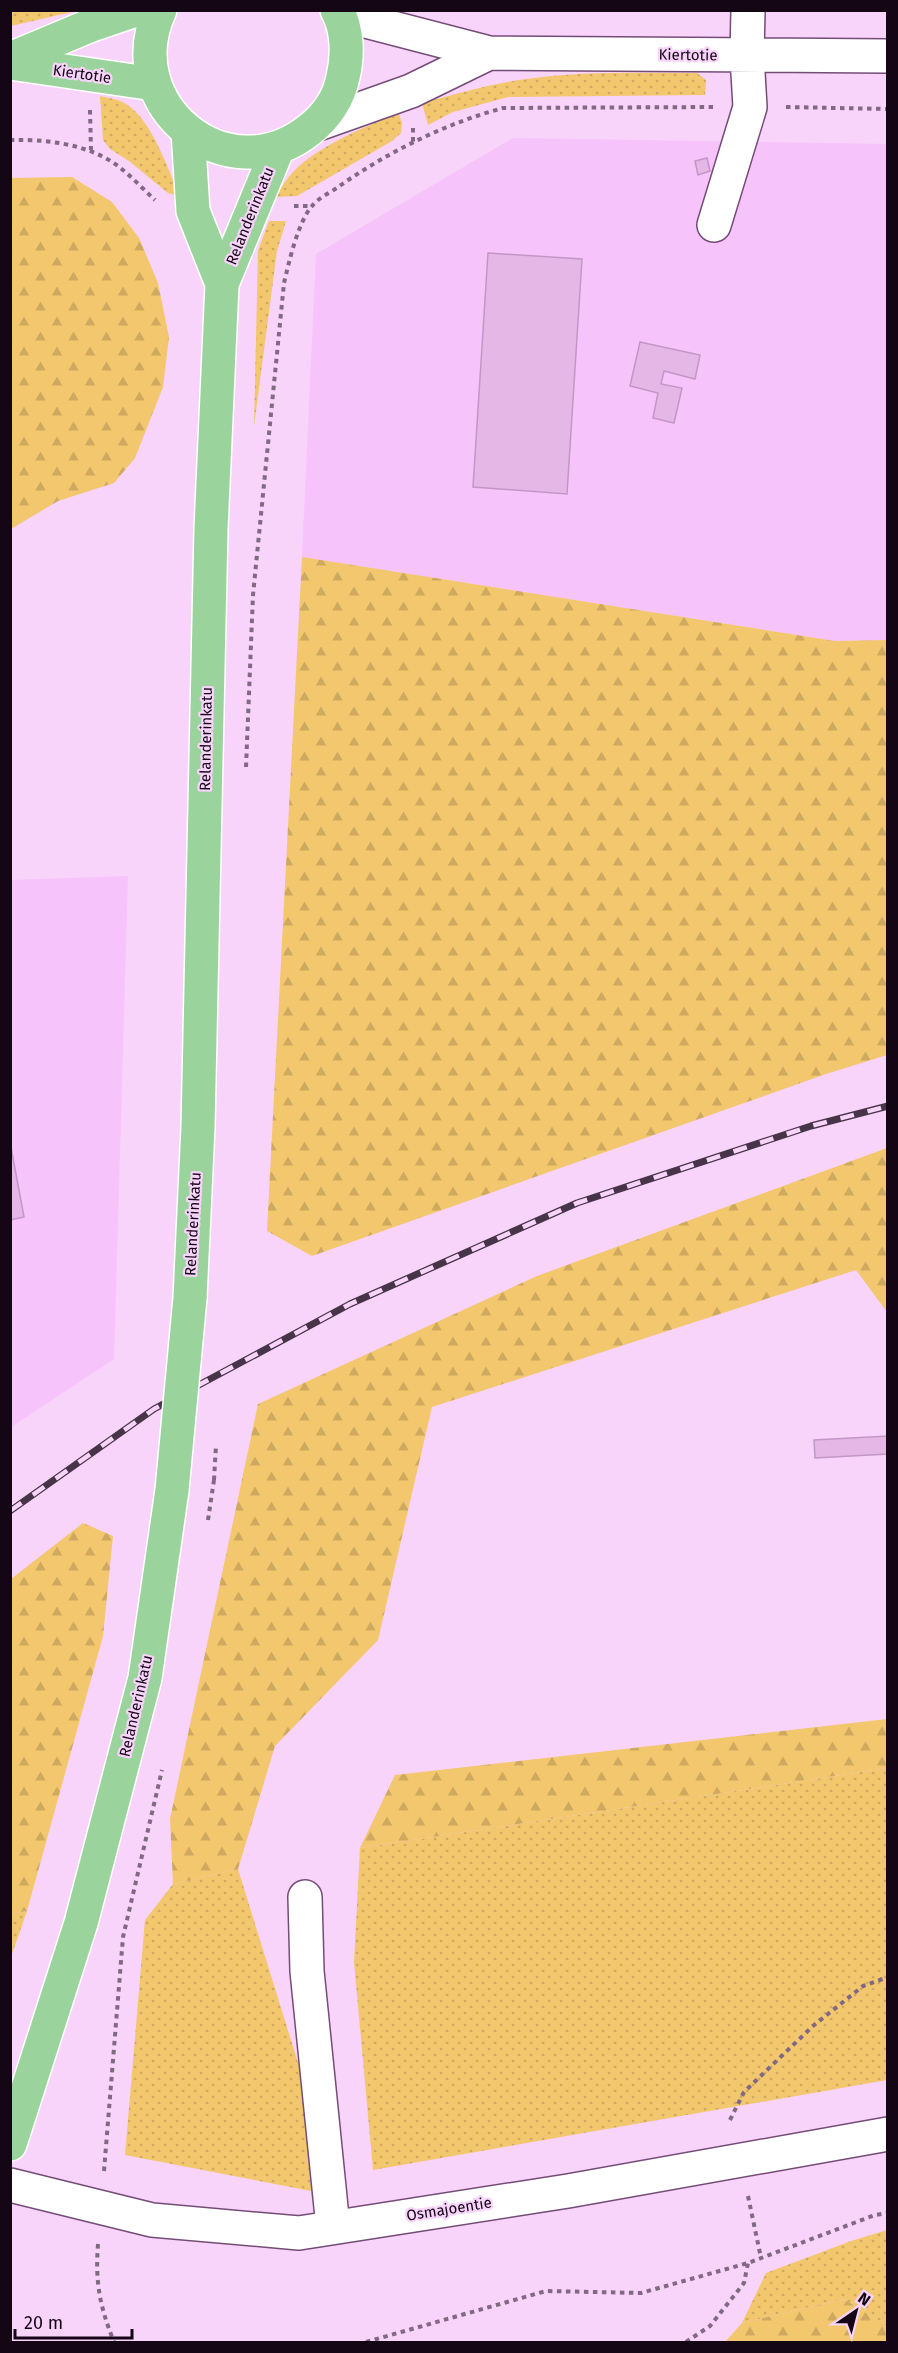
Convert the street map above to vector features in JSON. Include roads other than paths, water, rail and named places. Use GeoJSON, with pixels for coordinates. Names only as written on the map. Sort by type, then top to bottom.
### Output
{"type":"FeatureCollection","features":[{"type":"Feature","properties":{"kind":"main road","name":"Kiertotie"},"geometry":{"type":"LineString","coordinates":[[10,61],[89,26],[136,10]]}},
{"type":"Feature","properties":{"kind":"main road"},"geometry":{"type":"LineString","coordinates":[[160,10],[154,23],[149,47],[151,71],[154,84],[170,115],[208,144],[231,151],[255,152],[278,148],[299,138],[318,124],[332,105],[342,84],[347,60],[345,37],[338,12]]}},
{"type":"Feature","properties":{"kind":"main road","name":"Kiertotie"},"geometry":{"type":"LineString","coordinates":[[10,61],[154,84]]}},
{"type":"Feature","properties":{"kind":"main road","name":"Relanderinkatu"},"geometry":{"type":"LineString","coordinates":[[188,131],[193,211],[222,284]]}},
{"type":"Feature","properties":{"kind":"main road","name":"Relanderinkatu"},"geometry":{"type":"LineString","coordinates":[[10,2144],[81,1923],[145,1678],[172,1490],[190,1298],[198,1127],[211,529],[222,284],[278,148]]}},
{"type":"Feature","properties":{"kind":"street"},"geometry":{"type":"LineString","coordinates":[[714,225],[750,107],[747,56],[748,10]]}},
{"type":"Feature","properties":{"kind":"street","name":"Kiertotie"},"geometry":{"type":"LineString","coordinates":[[338,12],[489,53],[888,56]]}},
{"type":"Feature","properties":{"kind":"street","name":"Kiertotie"},"geometry":{"type":"LineString","coordinates":[[318,124],[411,91],[489,53]]}},
{"type":"Feature","properties":{"kind":"street"},"geometry":{"type":"LineString","coordinates":[[305,1897],[307,1971],[333,2227]]}},
{"type":"Feature","properties":{"kind":"street","name":"Osmajoentie"},"geometry":{"type":"LineString","coordinates":[[10,2185],[152,2220],[299,2233],[568,2191],[888,2133]]}},
{"type":"Feature","properties":{"kind":"railway"},"geometry":{"type":"LineString","coordinates":[[10,1511],[154,1409],[350,1304],[577,1203],[811,1126],[888,1106]]}}]}
